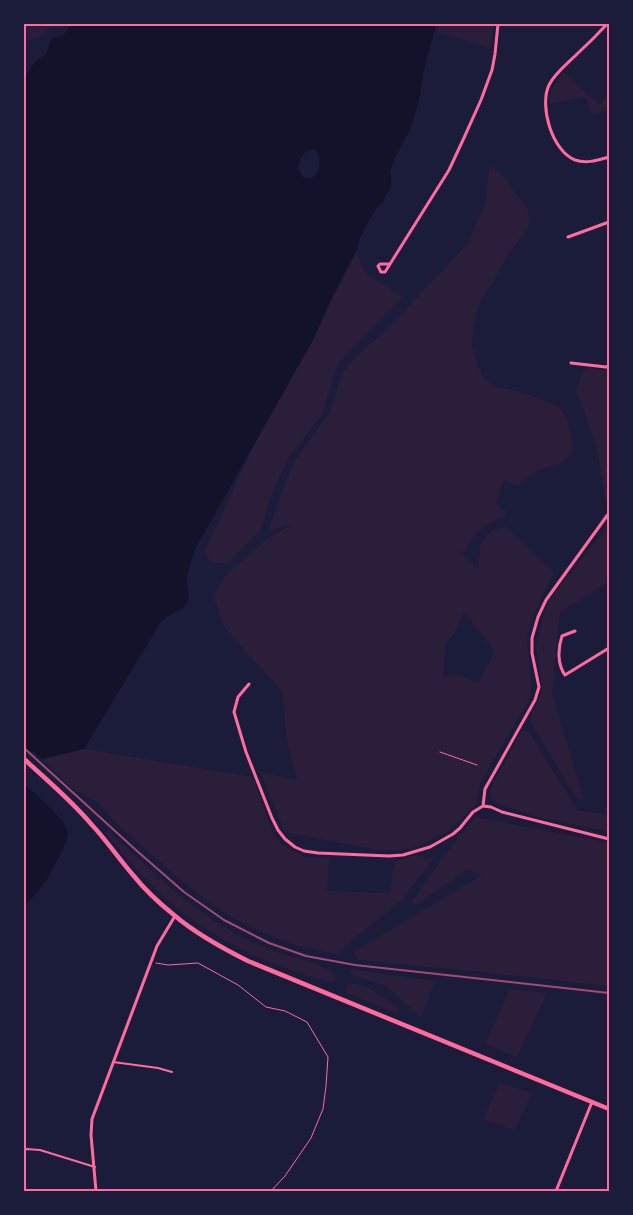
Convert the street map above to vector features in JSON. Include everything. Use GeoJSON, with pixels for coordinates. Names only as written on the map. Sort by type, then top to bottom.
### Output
{"type":"FeatureCollection","features":[{"type":"Feature","properties":{"kind":"street"},"geometry":{"type":"LineString","coordinates":[[389,264],[449,170],[481,100],[492,70],[498,24]]}},
{"type":"Feature","properties":{"kind":"street"},"geometry":{"type":"LineString","coordinates":[[607,24],[557,74],[549,84],[545,101],[552,132],[558,144],[567,155],[582,162],[609,157]]}},
{"type":"Feature","properties":{"kind":"street"},"geometry":{"type":"LineString","coordinates":[[568,236],[609,222]]}},
{"type":"Feature","properties":{"kind":"street"},"geometry":{"type":"LineString","coordinates":[[571,363],[609,366]]}},
{"type":"Feature","properties":{"kind":"street"},"geometry":{"type":"LineString","coordinates":[[483,806],[485,789],[535,700],[539,687],[532,653],[532,638],[538,617],[546,600],[609,513]]}},
{"type":"Feature","properties":{"kind":"street"},"geometry":{"type":"LineString","coordinates":[[575,631],[562,636],[559,664],[565,675],[609,648]]}},
{"type":"Feature","properties":{"kind":"street"},"geometry":{"type":"LineString","coordinates":[[249,684],[238,696],[234,712],[246,752],[278,830],[285,839],[304,851],[389,856],[415,852],[430,847],[453,834],[473,812],[483,806],[609,839]]}},
{"type":"Feature","properties":{"kind":"street"},"geometry":{"type":"LineString","coordinates":[[24,759],[77,808],[153,896],[175,916],[197,932],[248,961],[609,1109]]}},
{"type":"Feature","properties":{"kind":"street"},"geometry":{"type":"LineString","coordinates":[[96,1191],[91,1134],[92,1120],[156,946],[175,916]]}},
{"type":"Feature","properties":{"kind":"street"},"geometry":{"type":"LineString","coordinates":[[556,1191],[592,1102]]}},
{"type":"Feature","properties":{"kind":"lane"},"geometry":{"type":"LineString","coordinates":[[113,1062],[158,1068],[172,1072]]}},
{"type":"Feature","properties":{"kind":"lane"},"geometry":{"type":"LineString","coordinates":[[24,1152],[26,1149],[40,1150],[95,1167]]}},
{"type":"Feature","properties":{"kind":"path"},"geometry":{"type":"LineString","coordinates":[[440,752],[477,765]]}},
{"type":"Feature","properties":{"kind":"path"},"geometry":{"type":"LineString","coordinates":[[151,962],[168,965],[198,963],[238,985],[266,1008],[285,1011],[306,1022],[328,1057],[323,1109],[311,1138],[285,1176],[271,1191]]}},
{"type":"Feature","properties":{"kind":"shaded area"},"geometry":{"type":"Polygon","coordinates":[[[24,24],[53,24],[43,35],[24,43],[24,24]]]}},
{"type":"Feature","properties":{"kind":"shaded area"},"geometry":{"type":"Polygon","coordinates":[[[71,24],[436,24],[414,117],[390,171],[391,186],[382,203],[369,220],[360,238],[356,252],[313,340],[195,549],[188,575],[189,598],[187,603],[180,610],[162,620],[84,749],[42,759],[34,752],[28,751],[24,758],[24,78],[34,63],[47,53],[52,38],[62,36],[71,24]],[[315,149],[308,150],[302,156],[298,167],[303,177],[311,179],[317,173],[320,162],[315,149]]]}},
{"type":"Feature","properties":{"kind":"shaded area"},"geometry":{"type":"Polygon","coordinates":[[[439,24],[493,24],[491,48],[438,32],[439,24]]]}},
{"type":"Feature","properties":{"kind":"shaded area"},"geometry":{"type":"Polygon","coordinates":[[[564,72],[599,105],[609,94],[609,110],[592,114],[585,97],[549,104],[553,87],[564,72]]]}},
{"type":"Feature","properties":{"kind":"shaded area"},"geometry":{"type":"Polygon","coordinates":[[[492,166],[503,176],[528,210],[529,221],[528,228],[508,254],[480,302],[473,327],[472,346],[475,359],[482,375],[493,386],[525,393],[559,407],[567,419],[573,451],[562,463],[541,469],[523,480],[518,487],[504,480],[496,503],[506,512],[505,517],[489,523],[480,529],[464,552],[458,550],[478,569],[481,542],[492,530],[506,527],[554,573],[538,605],[527,635],[531,689],[529,700],[480,784],[476,804],[449,831],[411,849],[382,851],[285,832],[260,772],[297,780],[286,736],[283,693],[225,628],[213,596],[225,576],[264,541],[293,524],[271,530],[269,528],[295,460],[329,413],[342,374],[350,362],[389,327],[468,243],[486,202],[489,167],[492,166]],[[464,611],[457,629],[445,645],[443,676],[460,675],[478,683],[495,652],[464,611]]]}},
{"type":"Feature","properties":{"kind":"shaded area"},"geometry":{"type":"Polygon","coordinates":[[[356,252],[365,272],[402,297],[338,363],[322,414],[287,460],[269,501],[261,530],[227,564],[211,562],[204,552],[257,439],[313,340],[356,252]]]}},
{"type":"Feature","properties":{"kind":"shaded area"},"geometry":{"type":"Polygon","coordinates":[[[588,368],[609,371],[609,501],[605,499],[597,447],[576,390],[583,371],[588,368]]]}},
{"type":"Feature","properties":{"kind":"shaded area"},"geometry":{"type":"Polygon","coordinates":[[[609,524],[609,582],[560,612],[552,692],[584,801],[576,797],[531,723],[531,715],[540,697],[542,688],[536,647],[543,616],[549,600],[609,524]]]}},
{"type":"Feature","properties":{"kind":"shaded area"},"geometry":{"type":"Polygon","coordinates":[[[522,731],[529,732],[577,810],[609,815],[609,832],[534,816],[495,803],[491,799],[491,788],[522,731]]]}},
{"type":"Feature","properties":{"kind":"shaded area"},"geometry":{"type":"Polygon","coordinates":[[[84,749],[253,777],[272,831],[282,845],[306,857],[329,858],[327,891],[390,893],[394,862],[416,855],[433,859],[402,900],[347,944],[339,955],[291,944],[226,914],[179,879],[116,823],[97,802],[72,788],[42,759],[84,749]]]}},
{"type":"Feature","properties":{"kind":"shaded area"},"geometry":{"type":"Polygon","coordinates":[[[24,784],[62,821],[66,827],[68,837],[47,879],[24,906],[24,784]]]}},
{"type":"Feature","properties":{"kind":"shaded area"},"geometry":{"type":"Polygon","coordinates":[[[475,817],[609,843],[609,986],[358,960],[354,952],[482,875],[467,870],[418,904],[412,902],[440,861],[475,817]]]}},
{"type":"Feature","properties":{"kind":"shaded area"},"geometry":{"type":"Polygon","coordinates":[[[108,831],[179,895],[209,917],[239,936],[273,951],[317,964],[334,973],[336,979],[333,983],[282,967],[233,945],[210,932],[188,917],[148,882],[105,833],[108,831]]]}},
{"type":"Feature","properties":{"kind":"shaded area"},"geometry":{"type":"Polygon","coordinates":[[[351,969],[435,981],[421,1018],[385,985],[350,975],[351,969]]]}},
{"type":"Feature","properties":{"kind":"shaded area"},"geometry":{"type":"Polygon","coordinates":[[[351,984],[364,986],[376,992],[399,1010],[398,1014],[347,993],[345,990],[351,984]]]}},
{"type":"Feature","properties":{"kind":"shaded area"},"geometry":{"type":"Polygon","coordinates":[[[510,989],[547,993],[517,1057],[485,1044],[510,989]]]}},
{"type":"Feature","properties":{"kind":"shaded area"},"geometry":{"type":"Polygon","coordinates":[[[500,1083],[532,1093],[515,1130],[483,1119],[500,1083]]]}},
{"type":"Feature","properties":{"kind":"railway"},"geometry":{"type":"LineString","coordinates":[[24,748],[184,892],[224,920],[269,943],[306,956],[355,965],[609,993]]}}]}
